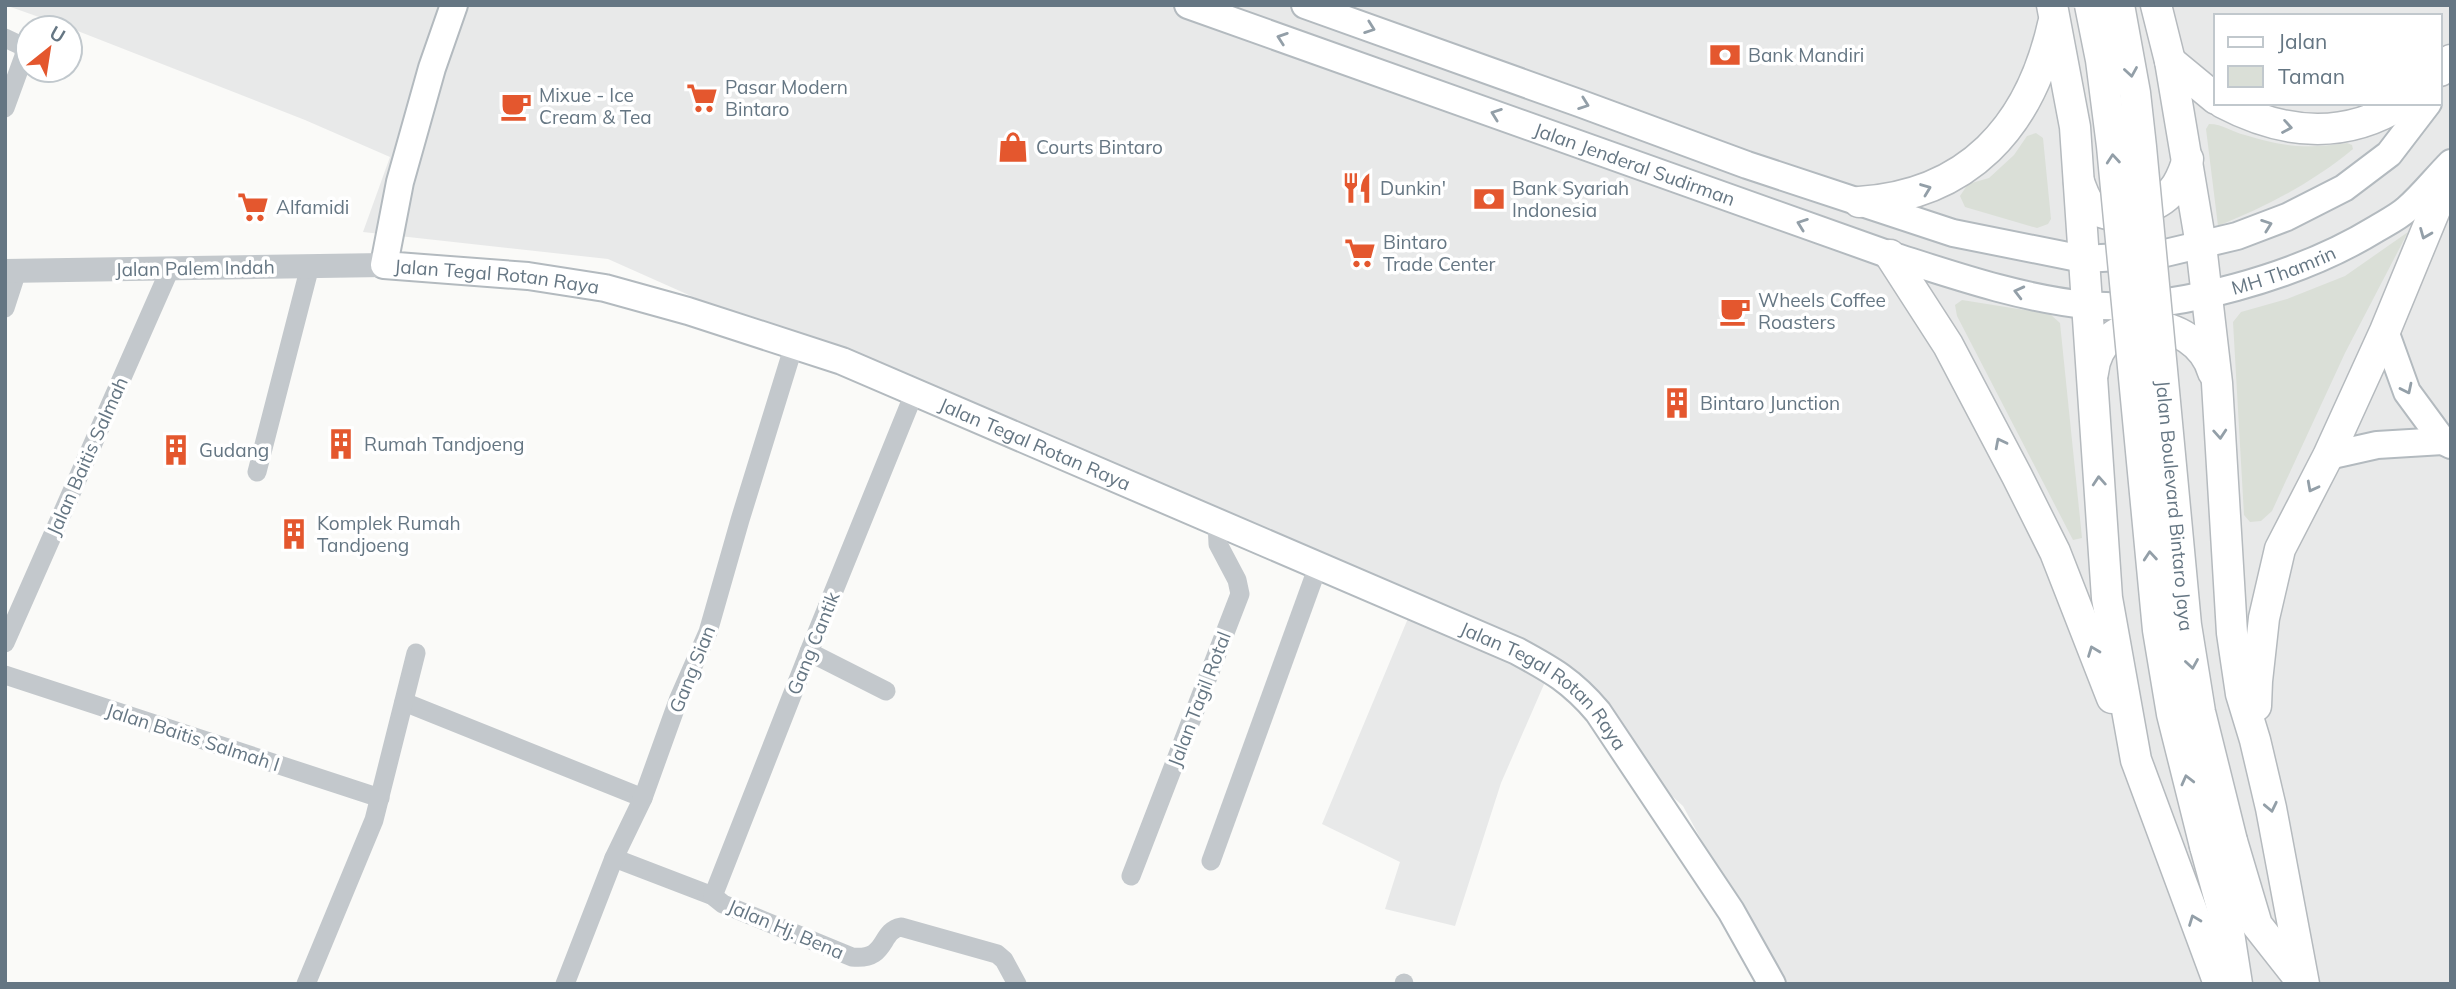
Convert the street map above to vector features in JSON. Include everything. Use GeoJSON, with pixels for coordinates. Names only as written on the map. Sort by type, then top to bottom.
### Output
{"type":"FeatureCollection","features":[{"type":"Feature","properties":{"kind":"main road","name":"Jalan Tegal Rotan Raya"},"geometry":{"type":"LineString","coordinates":[[454,5],[432,68],[400,182],[384,265],[528,276],[605,288],[688,311],[842,361],[1517,651],[1561,675],[1579,690],[1598,712],[1731,911],[1772,984]]}},
{"type":"Feature","properties":{"kind":"main road","name":"Jalan Jenderal Sudirman"},"geometry":{"type":"LineString","coordinates":[[1188,5],[1890,255],[1955,276],[2040,297],[2086,305]]}},
{"type":"Feature","properties":{"kind":"main road","name":"Jalan Jenderal Sudirman"},"geometry":{"type":"LineString","coordinates":[[1305,5],[1747,166],[1953,233],[2083,259]]}},
{"type":"Feature","properties":{"kind":"main road","name":"Jalan Boulevard Bintaro Jaya"},"geometry":{"type":"LineString","coordinates":[[2090,5],[2101,60],[2112,145],[2158,630],[2172,715],[2219,843],[2257,925],[2304,984]]}},
{"type":"Feature","properties":{"kind":"main road","name":"Jalan Boulevard Bintaro Jaya"},"geometry":{"type":"LineString","coordinates":[[2119,5],[2141,147],[2186,625],[2219,843],[2236,984]]}},
{"type":"Feature","properties":{"kind":"main road","name":"Jalan Boulevard Bintaro Jaya"},"geometry":{"type":"LineString","coordinates":[[2156,5],[2170,61],[2201,245],[2217,383],[2232,633],[2241,694],[2256,740],[2271,808],[2304,984]]}},
{"type":"Feature","properties":{"kind":"main road"},"geometry":{"type":"LineString","coordinates":[[2053,11],[2075,127],[2107,598],[2136,760]]}},
{"type":"Feature","properties":{"kind":"main road"},"geometry":{"type":"LineString","coordinates":[[1859,202],[1899,198],[1938,184],[1988,151],[2025,103],[2048,47],[2053,11]]}},
{"type":"Feature","properties":{"kind":"main road"},"geometry":{"type":"LineString","coordinates":[[2170,61],[2214,97]]}},
{"type":"Feature","properties":{"kind":"main road"},"geometry":{"type":"LineString","coordinates":[[2442,77],[2451,61]]}},
{"type":"Feature","properties":{"kind":"main road"},"geometry":{"type":"LineString","coordinates":[[2227,105],[2277,125],[2316,129],[2368,120],[2399,105]]}},
{"type":"Feature","properties":{"kind":"main road"},"geometry":{"type":"LineString","coordinates":[[2083,259],[2157,255],[2237,236],[2287,217],[2344,188],[2389,154],[2426,105]]}},
{"type":"Feature","properties":{"kind":"main road"},"geometry":{"type":"LineString","coordinates":[[2079,182],[2085,198],[2096,210],[2126,214],[2143,210],[2173,191],[2188,159]]}},
{"type":"Feature","properties":{"kind":"main road","name":"MH Thamrin"},"geometry":{"type":"LineString","coordinates":[[2086,305],[2163,302],[2284,273],[2353,243],[2406,211],[2451,163]]}},
{"type":"Feature","properties":{"kind":"main road"},"geometry":{"type":"LineString","coordinates":[[2256,740],[2257,681],[2268,594],[2280,549],[2328,456],[2385,331],[2451,171]]}},
{"type":"Feature","properties":{"kind":"main road"},"geometry":{"type":"LineString","coordinates":[[1890,255],[1948,345],[2055,552],[2219,984]]}},
{"type":"Feature","properties":{"kind":"main road"},"geometry":{"type":"LineString","coordinates":[[2092,384],[2094,362],[2101,346],[2122,331],[2157,325],[2174,330],[2196,344],[2211,366],[2217,383]]}},
{"type":"Feature","properties":{"kind":"main road"},"geometry":{"type":"LineString","coordinates":[[2385,331],[2407,392],[2447,443]]}},
{"type":"Feature","properties":{"kind":"main road"},"geometry":{"type":"LineString","coordinates":[[2328,456],[2377,445],[2447,443]]}},
{"type":"Feature","properties":{"kind":"street"},"geometry":{"type":"LineString","coordinates":[[5,38],[24,47],[24,55],[5,108]]}},
{"type":"Feature","properties":{"kind":"street","name":"Jalan Palem Indah"},"geometry":{"type":"LineString","coordinates":[[11,271],[384,265]]}},
{"type":"Feature","properties":{"kind":"street"},"geometry":{"type":"LineString","coordinates":[[257,472],[310,266]]}},
{"type":"Feature","properties":{"kind":"street","name":"Jalan Baitis Salmah"},"geometry":{"type":"LineString","coordinates":[[5,643],[10,617],[170,269]]}},
{"type":"Feature","properties":{"kind":"street"},"geometry":{"type":"LineString","coordinates":[[5,308],[11,271]]}},
{"type":"Feature","properties":{"kind":"street","name":"Gang Sian"},"geometry":{"type":"LineString","coordinates":[[565,984],[614,858],[643,799],[679,698],[708,632],[794,345]]}},
{"type":"Feature","properties":{"kind":"street","name":"Gang Cantik"},"geometry":{"type":"LineString","coordinates":[[713,896],[808,652],[915,391]]}},
{"type":"Feature","properties":{"kind":"street","name":"Jalan Tagil Rotal"},"geometry":{"type":"LineString","coordinates":[[1130,876],[1240,594],[1237,580],[1218,544],[1217,522]]}},
{"type":"Feature","properties":{"kind":"street"},"geometry":{"type":"LineString","coordinates":[[1211,861],[1318,566]]}},
{"type":"Feature","properties":{"kind":"street"},"geometry":{"type":"LineString","coordinates":[[808,652],[886,691]]}},
{"type":"Feature","properties":{"kind":"street"},"geometry":{"type":"LineString","coordinates":[[306,984],[380,798],[416,653]]}},
{"type":"Feature","properties":{"kind":"street","name":"Jalan Baitis Salmah I"},"geometry":{"type":"LineString","coordinates":[[5,675],[380,798]]}},
{"type":"Feature","properties":{"kind":"street"},"geometry":{"type":"LineString","coordinates":[[404,702],[643,799]]}},
{"type":"Feature","properties":{"kind":"street","name":"Jalan Hj. Bena"},"geometry":{"type":"LineString","coordinates":[[614,858],[713,896],[723,904],[852,957],[872,956],[894,929],[901,927],[994,953],[1004,960],[1017,984]]}},
{"type":"Feature","properties":{"kind":"shaded area"},"geometry":{"type":"Polygon","coordinates":[[[5,5],[2451,5],[2451,984],[1779,984],[1683,806],[1545,682],[1501,783],[1455,926],[1385,909],[1400,862],[1322,824],[1409,616],[608,259],[363,232],[390,157],[305,120],[84,33],[84,14],[30,14],[5,5]]]}},
{"type":"Feature","properties":{"kind":"green space"},"geometry":{"type":"Polygon","coordinates":[[[2209,124],[2284,144],[2319,146],[2347,143],[2352,145],[2353,149],[2322,173],[2288,193],[2218,226],[2206,129],[2209,124]]]}},
{"type":"Feature","properties":{"kind":"green space"},"geometry":{"type":"Polygon","coordinates":[[[2036,133],[2043,138],[2051,219],[2048,224],[2037,228],[1965,207],[1960,196],[1968,184],[1989,178],[2014,155],[2027,136],[2036,133]]]}},
{"type":"Feature","properties":{"kind":"green space"},"geometry":{"type":"Polygon","coordinates":[[[2408,232],[2345,353],[2272,511],[2261,521],[2250,522],[2244,515],[2233,322],[2241,312],[2287,299],[2345,276],[2408,232]]]}},
{"type":"Feature","properties":{"kind":"green space"},"geometry":{"type":"Polygon","coordinates":[[[1962,300],[2050,314],[2060,323],[2082,538],[2073,540],[1957,316],[1955,305],[1962,300]]]}},
{"type":"Feature","properties":{"kind":"place","name":"Bank Mandiri"},"geometry":{"type":"Point","coordinates":[1725,55]}},
{"type":"Feature","properties":{"kind":"place","name":"Pasar Modern Bintaro"},"geometry":{"type":"Point","coordinates":[702,98]}},
{"type":"Feature","properties":{"kind":"place","name":"Mixue - Ice Cream & Tea"},"geometry":{"type":"Point","coordinates":[516,106]}},
{"type":"Feature","properties":{"kind":"place","name":"Courts Bintaro"},"geometry":{"type":"Point","coordinates":[1013,147]}},
{"type":"Feature","properties":{"kind":"place","name":"Dunkin'"},"geometry":{"type":"Point","coordinates":[1357,188]}},
{"type":"Feature","properties":{"kind":"place","name":"Bank Syariah Indonesia"},"geometry":{"type":"Point","coordinates":[1489,199]}},
{"type":"Feature","properties":{"kind":"place","name":"Alfamidi"},"geometry":{"type":"Point","coordinates":[253,207]}},
{"type":"Feature","properties":{"kind":"place","name":"Bintaro Trade Center"},"geometry":{"type":"Point","coordinates":[1360,253]}},
{"type":"Feature","properties":{"kind":"place","name":"Wheels Coffee Roasters"},"geometry":{"type":"Point","coordinates":[1735,311]}},
{"type":"Feature","properties":{"kind":"place","name":"Bintaro Junction"},"geometry":{"type":"Point","coordinates":[1677,403]}},
{"type":"Feature","properties":{"kind":"place","name":"Rumah Tandjoeng"},"geometry":{"type":"Point","coordinates":[341,444]}},
{"type":"Feature","properties":{"kind":"place","name":"Gudang"},"geometry":{"type":"Point","coordinates":[176,450]}},
{"type":"Feature","properties":{"kind":"place","name":"Komplek Rumah Tandjoeng"},"geometry":{"type":"Point","coordinates":[294,534]}}]}
